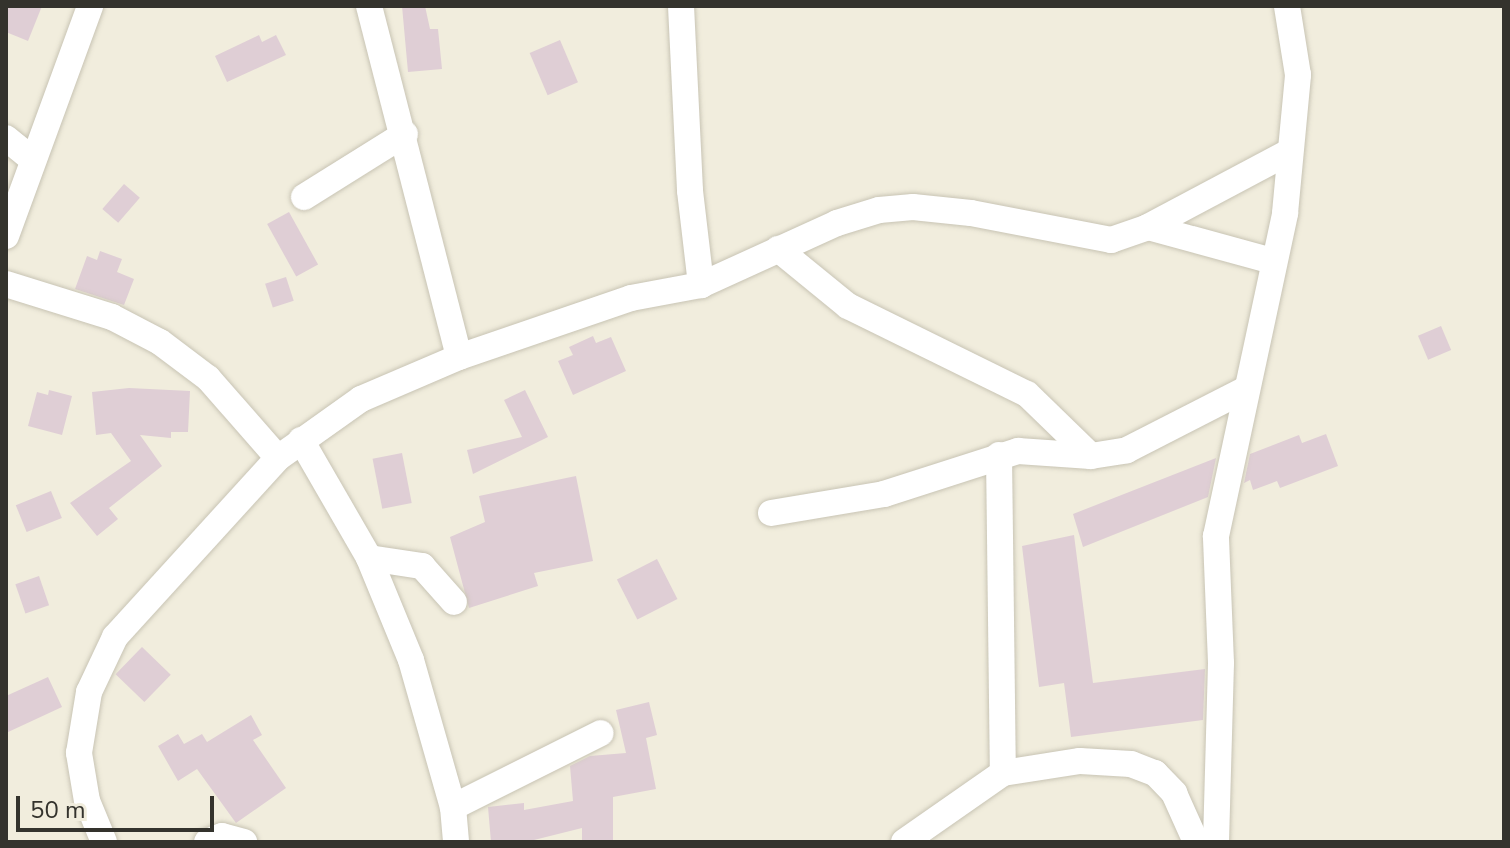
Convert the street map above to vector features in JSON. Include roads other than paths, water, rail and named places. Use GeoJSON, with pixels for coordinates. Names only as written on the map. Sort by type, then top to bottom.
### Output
{"type":"FeatureCollection","features":[{"type":"Feature","properties":{"kind":"street"},"geometry":{"type":"LineString","coordinates":[[6,236],[90,6]]}},
{"type":"Feature","properties":{"kind":"street"},"geometry":{"type":"LineString","coordinates":[[369,6],[405,134],[459,357]]}},
{"type":"Feature","properties":{"kind":"street"},"geometry":{"type":"LineString","coordinates":[[681,6],[690,191],[701,285]]}},
{"type":"Feature","properties":{"kind":"street"},"geometry":{"type":"LineString","coordinates":[[1216,842],[1221,663],[1216,536],[1272,261],[1285,213],[1298,75],[1287,6]]}},
{"type":"Feature","properties":{"kind":"street"},"geometry":{"type":"LineString","coordinates":[[304,197],[405,134]]}},
{"type":"Feature","properties":{"kind":"street"},"geometry":{"type":"LineString","coordinates":[[6,138],[33,160]]}},
{"type":"Feature","properties":{"kind":"street"},"geometry":{"type":"LineString","coordinates":[[104,842],[87,801],[79,753],[89,692],[115,637],[278,458],[361,399],[459,357],[631,298],[701,285],[837,223],[913,207],[971,213],[1082,238],[1111,240],[1148,227],[1289,152]]}},
{"type":"Feature","properties":{"kind":"street"},"geometry":{"type":"LineString","coordinates":[[1148,227],[1272,261]]}},
{"type":"Feature","properties":{"kind":"street"},"geometry":{"type":"LineString","coordinates":[[778,249],[848,306],[1027,394],[1091,456]]}},
{"type":"Feature","properties":{"kind":"street"},"geometry":{"type":"LineString","coordinates":[[6,284],[112,317],[160,342],[208,378],[278,458]]}},
{"type":"Feature","properties":{"kind":"street"},"geometry":{"type":"LineString","coordinates":[[771,513],[884,494],[999,455],[1033,450],[1091,456],[1127,450],[1167,434],[1246,389]]}},
{"type":"Feature","properties":{"kind":"street"},"geometry":{"type":"LineString","coordinates":[[301,440],[369,558],[411,660],[453,807],[456,842]]}},
{"type":"Feature","properties":{"kind":"street"},"geometry":{"type":"LineString","coordinates":[[999,455],[1003,773]]}},
{"type":"Feature","properties":{"kind":"street"},"geometry":{"type":"LineString","coordinates":[[369,558],[422,566],[454,602]]}},
{"type":"Feature","properties":{"kind":"street"},"geometry":{"type":"LineString","coordinates":[[453,807],[601,733]]}},
{"type":"Feature","properties":{"kind":"street"},"geometry":{"type":"LineString","coordinates":[[904,842],[1003,773],[1080,761],[1146,768],[1174,793],[1196,842]]}},
{"type":"Feature","properties":{"kind":"street"},"geometry":{"type":"LineString","coordinates":[[207,842],[222,836],[244,842]]}}]}
